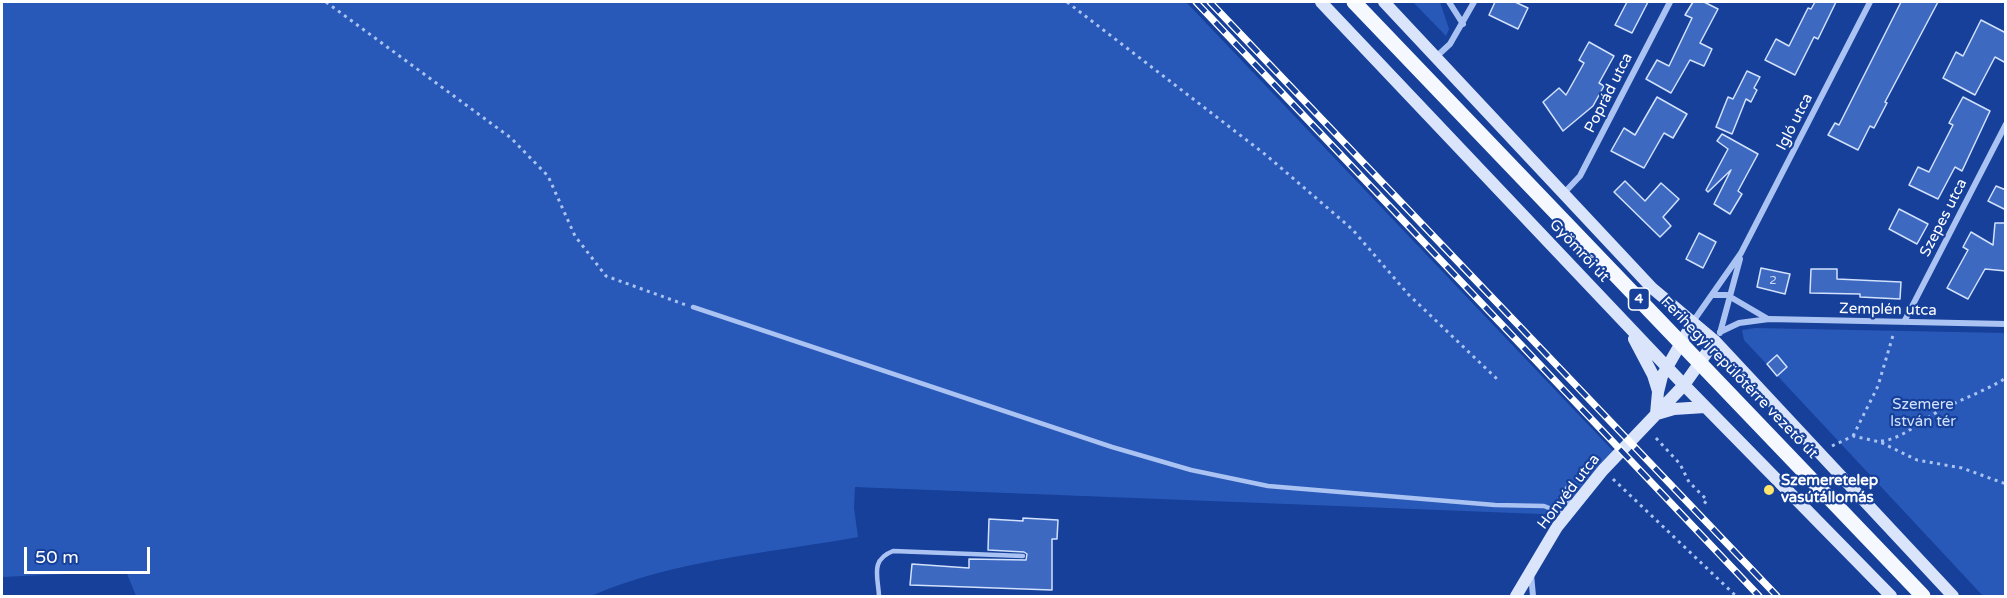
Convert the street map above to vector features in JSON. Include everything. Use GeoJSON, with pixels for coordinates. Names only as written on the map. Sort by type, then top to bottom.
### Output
{"type":"FeatureCollection","features":[{"type":"Feature","properties":{"kind":"main road","name":"Ferihegyi repülőtérre vezető út"},"geometry":{"type":"LineString","coordinates":[[1354,2],[1923,597]]}},
{"type":"Feature","properties":{"kind":"street","name":"Gyömrői út"},"geometry":{"type":"LineString","coordinates":[[1321,2],[1666,367],[1892,597]]}},
{"type":"Feature","properties":{"kind":"street","name":"Gyömrői út"},"geometry":{"type":"LineString","coordinates":[[1384,2],[1565,192],[1652,288],[1692,324],[1718,337],[1953,597]]}},
{"type":"Feature","properties":{"kind":"street"},"geometry":{"type":"LineString","coordinates":[[1449,2],[1463,24]]}},
{"type":"Feature","properties":{"kind":"street"},"geometry":{"type":"LineString","coordinates":[[1437,56],[1450,44],[1474,2]]}},
{"type":"Feature","properties":{"kind":"street","name":"Poprád utca"},"geometry":{"type":"LineString","coordinates":[[1565,192],[1580,176],[1670,2]]}},
{"type":"Feature","properties":{"kind":"street","name":"Igló utca"},"geometry":{"type":"LineString","coordinates":[[1692,324],[1741,254],[1870,2]]}},
{"type":"Feature","properties":{"kind":"street","name":"Szepes utca"},"geometry":{"type":"LineString","coordinates":[[1901,322],[2006,124]]}},
{"type":"Feature","properties":{"kind":"street","name":"Igló utca"},"geometry":{"type":"LineString","coordinates":[[1718,337],[1731,297],[1741,254]]}},
{"type":"Feature","properties":{"kind":"street","name":"Zemplén utca"},"geometry":{"type":"LineString","coordinates":[[1712,295],[1720,293],[1731,297],[1769,319]]}},
{"type":"Feature","properties":{"kind":"street","name":"Zemplén utca"},"geometry":{"type":"LineString","coordinates":[[1718,337],[1739,323],[1769,319],[2006,324]]}},
{"type":"Feature","properties":{"kind":"street"},"geometry":{"type":"LineString","coordinates":[[1627,324],[1653,375],[1658,392]]}},
{"type":"Feature","properties":{"kind":"street"},"geometry":{"type":"LineString","coordinates":[[1692,324],[1666,367],[1658,392],[1656,414],[1674,409],[1706,407]]}},
{"type":"Feature","properties":{"kind":"street","name":"Honvéd utca"},"geometry":{"type":"LineString","coordinates":[[1516,597],[1569,513],[1603,470],[1684,385],[1718,337]]}},
{"type":"Feature","properties":{"kind":"street"},"geometry":{"type":"LineString","coordinates":[[1531,573],[1533,597]]}},
{"type":"Feature","properties":{"kind":"lane"},"geometry":{"type":"LineString","coordinates":[[693,307],[1112,447],[1191,470],[1268,486],[1544,507],[1569,513],[1567,488]]}},
{"type":"Feature","properties":{"kind":"lane"},"geometry":{"type":"LineString","coordinates":[[879,597],[877,563],[882,555],[893,551],[1023,556]]}},
{"type":"Feature","properties":{"kind":"path"},"geometry":{"type":"LineString","coordinates":[[326,2],[511,138],[548,176],[575,236],[606,276],[693,307]]}},
{"type":"Feature","properties":{"kind":"path"},"geometry":{"type":"LineString","coordinates":[[1067,2],[1266,155],[1352,229],[1408,294],[1497,379]]}},
{"type":"Feature","properties":{"kind":"path"},"geometry":{"type":"LineString","coordinates":[[1832,446],[1853,436],[1878,386],[1901,322]]}},
{"type":"Feature","properties":{"kind":"path"},"geometry":{"type":"LineString","coordinates":[[1880,442],[1892,440],[1942,409],[1985,392],[2006,378]]}},
{"type":"Feature","properties":{"kind":"path"},"geometry":{"type":"LineString","coordinates":[[1853,436],[1880,442],[1917,460],[1962,468],[2006,484]]}},
{"type":"Feature","properties":{"kind":"path"},"geometry":{"type":"LineString","coordinates":[[1656,438],[1680,464],[1689,482],[1707,500],[1704,504]]}},
{"type":"Feature","properties":{"kind":"path"},"geometry":{"type":"LineString","coordinates":[[1612,478],[1736,597]]}},
{"type":"Feature","properties":{"kind":"green space"},"geometry":{"type":"Polygon","coordinates":[[[2,2],[1186,2],[1617,455],[1566,515],[855,487],[854,508],[858,537],[688,566],[655,574],[591,596],[136,596],[126,571],[2,577],[2,2]]]}},
{"type":"Feature","properties":{"kind":"green space"},"geometry":{"type":"Polygon","coordinates":[[[1413,2],[1440,2],[1449,29],[1446,36],[1413,2]]]}},
{"type":"Feature","properties":{"kind":"green space","name":"Szemere István tér"},"geometry":{"type":"Polygon","coordinates":[[[1755,328],[2005,333],[2005,596],[1983,596],[1744,340],[1742,330],[1755,328]]]}},
{"type":"Feature","properties":{"kind":"building"},"geometry":{"type":"Polygon","coordinates":[[[1495,2],[1515,2],[1528,8],[1518,29],[1489,15],[1495,2]]]}},
{"type":"Feature","properties":{"kind":"building"},"geometry":{"type":"Polygon","coordinates":[[[1627,2],[1648,2],[1632,33],[1615,25],[1627,2]]]}},
{"type":"Feature","properties":{"kind":"building"},"geometry":{"type":"Polygon","coordinates":[[[1693,2],[1704,2],[1718,9],[1700,43],[1712,49],[1704,66],[1690,60],[1671,93],[1646,79],[1657,60],[1669,66],[1692,18],[1685,15],[1693,2]]]}},
{"type":"Feature","properties":{"kind":"building"},"geometry":{"type":"Polygon","coordinates":[[[1815,2],[1836,2],[1818,39],[1814,37],[1795,75],[1765,60],[1776,39],[1789,46],[1808,8],[1811,9],[1815,2]]]}},
{"type":"Feature","properties":{"kind":"building"},"geometry":{"type":"Polygon","coordinates":[[[1901,2],[1938,2],[1885,102],[1887,103],[1874,128],[1870,126],[1858,150],[1828,135],[1835,123],[1839,125],[1901,2]]]}},
{"type":"Feature","properties":{"kind":"building"},"geometry":{"type":"Polygon","coordinates":[[[1981,20],[2006,33],[2006,63],[1995,57],[1975,95],[1943,78],[1956,52],[1963,56],[1981,20]]]}},
{"type":"Feature","properties":{"kind":"building"},"geometry":{"type":"Polygon","coordinates":[[[1589,42],[1614,56],[1599,83],[1604,86],[1593,106],[1563,131],[1543,102],[1559,88],[1566,95],[1584,63],[1579,60],[1589,42]]]}},
{"type":"Feature","properties":{"kind":"building"},"geometry":{"type":"Polygon","coordinates":[[[1747,71],[1760,77],[1754,88],[1757,90],[1751,102],[1746,99],[1732,134],[1716,127],[1728,97],[1733,99],[1747,71]]]}},
{"type":"Feature","properties":{"kind":"building"},"geometry":{"type":"Polygon","coordinates":[[[1657,97],[1687,114],[1673,138],[1664,133],[1644,168],[1611,151],[1624,128],[1635,135],[1657,97]]]}},
{"type":"Feature","properties":{"kind":"building"},"geometry":{"type":"Polygon","coordinates":[[[1963,97],[1990,111],[1962,171],[1955,167],[1938,199],[1909,185],[1918,167],[1929,172],[1953,125],[1949,123],[1963,97]]]}},
{"type":"Feature","properties":{"kind":"building"},"geometry":{"type":"Polygon","coordinates":[[[1722,134],[1758,154],[1738,191],[1742,194],[1730,214],[1714,204],[1731,170],[1708,192],[1706,190],[1728,149],[1717,141],[1722,134]]]}},
{"type":"Feature","properties":{"kind":"building"},"geometry":{"type":"Polygon","coordinates":[[[1625,181],[1645,201],[1661,183],[1679,199],[1663,217],[1671,226],[1660,237],[1614,192],[1625,181]]]}},
{"type":"Feature","properties":{"kind":"building"},"geometry":{"type":"Polygon","coordinates":[[[1996,186],[2006,190],[2006,210],[1988,201],[1996,186]]]}},
{"type":"Feature","properties":{"kind":"building"},"geometry":{"type":"Polygon","coordinates":[[[1899,209],[1928,224],[1917,244],[1889,229],[1899,209]]]}},
{"type":"Feature","properties":{"kind":"building"},"geometry":{"type":"Polygon","coordinates":[[[1995,223],[2006,223],[2006,271],[1985,269],[1968,299],[1947,288],[1968,250],[1963,247],[1971,232],[1993,245],[1995,223]]]}},
{"type":"Feature","properties":{"kind":"building"},"geometry":{"type":"Polygon","coordinates":[[[1699,233],[1716,242],[1703,268],[1686,259],[1699,233]]]}},
{"type":"Feature","properties":{"kind":"building"},"geometry":{"type":"Polygon","coordinates":[[[1761,268],[1790,274],[1785,294],[1757,287],[1761,268]]]}},
{"type":"Feature","properties":{"kind":"building"},"geometry":{"type":"Polygon","coordinates":[[[1811,269],[1837,269],[1837,279],[1901,282],[1900,299],[1860,297],[1860,294],[1810,293],[1811,269]]]}},
{"type":"Feature","properties":{"kind":"building"},"geometry":{"type":"Polygon","coordinates":[[[1777,355],[1787,367],[1777,376],[1767,364],[1777,355]]]}},
{"type":"Feature","properties":{"kind":"building"},"geometry":{"type":"Polygon","coordinates":[[[1023,518],[1058,520],[1057,539],[1052,539],[1052,590],[910,585],[912,564],[969,568],[969,559],[1026,560],[1027,554],[1024,552],[988,550],[989,519],[1023,521],[1023,518]]]}},
{"type":"Feature","properties":{"kind":"railway"},"geometry":{"type":"LineString","coordinates":[[1196,2],[1759,596]]}},
{"type":"Feature","properties":{"kind":"railway"},"geometry":{"type":"LineString","coordinates":[[1210,2],[1777,596]]}},
{"type":"Feature","properties":{"kind":"place","name":"Szemeretelep vasútállomás"},"geometry":{"type":"Point","coordinates":[1769,490]}}]}
